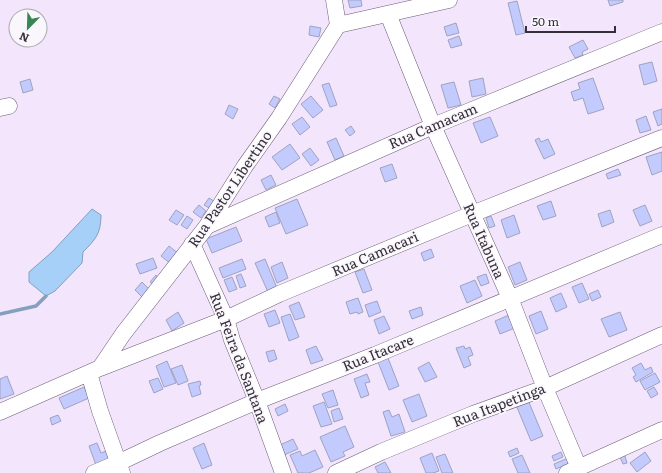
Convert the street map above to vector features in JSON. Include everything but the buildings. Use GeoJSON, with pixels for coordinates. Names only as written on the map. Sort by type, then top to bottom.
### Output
{"type":"FeatureCollection","features":[{"type":"Feature","properties":{"kind":"street"},"geometry":{"type":"LineString","coordinates":[[334,0],[338,25],[449,0]]}},
{"type":"Feature","properties":{"kind":"street","name":"Rua Itabuna"},"geometry":{"type":"LineString","coordinates":[[388,14],[433,126],[510,298],[545,388],[573,470]]}},
{"type":"Feature","properties":{"kind":"street","name":"Rua Pastor Libertino"},"geometry":{"type":"LineString","coordinates":[[95,370],[207,226],[338,25]]}},
{"type":"Feature","properties":{"kind":"street","name":"Rua Camacam"},"geometry":{"type":"LineString","coordinates":[[207,226],[433,126],[662,32]]}},
{"type":"Feature","properties":{"kind":"street","name":"Rua Camacari"},"geometry":{"type":"LineString","coordinates":[[95,370],[226,319],[279,294],[472,214],[662,138]]}},
{"type":"Feature","properties":{"kind":"street","name":"Rua Itacare"},"geometry":{"type":"LineString","coordinates":[[94,473],[120,468],[160,442],[257,401],[375,355],[662,235]]}},
{"type":"Feature","properties":{"kind":"street","name":"Rua Feira da Santana"},"geometry":{"type":"LineString","coordinates":[[192,244],[226,319],[232,340],[257,401],[283,473]]}},
{"type":"Feature","properties":{"kind":"street","name":"Rua Itapetinga"},"geometry":{"type":"LineString","coordinates":[[336,473],[381,452],[473,414],[545,388],[662,335]]}},
{"type":"Feature","properties":{"kind":"street"},"geometry":{"type":"LineString","coordinates":[[0,412],[95,370],[100,411],[120,468]]}},
{"type":"Feature","properties":{"kind":"street"},"geometry":{"type":"LineString","coordinates":[[573,470],[662,430]]}},
{"type":"Feature","properties":{"kind":"water"},"geometry":{"type":"Polygon","coordinates":[[[92,209],[101,215],[101,222],[96,236],[83,252],[82,263],[55,291],[46,296],[29,282],[29,272],[52,252],[92,209]]]}},
{"type":"Feature","properties":{"kind":"waterway"},"geometry":{"type":"LineString","coordinates":[[0,314],[36,306],[46,296]]}}]}
